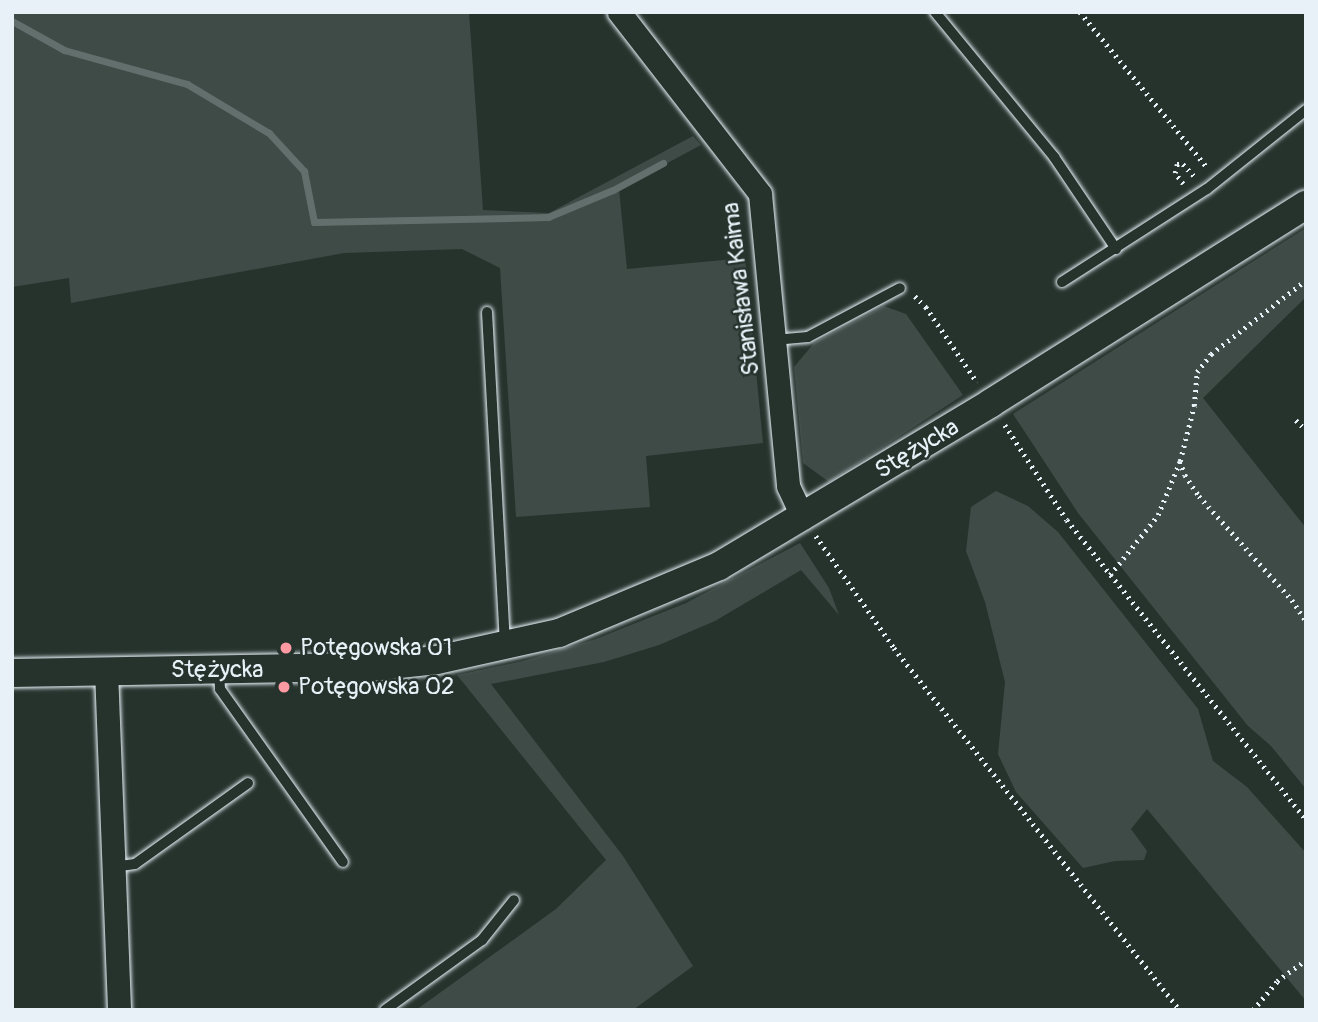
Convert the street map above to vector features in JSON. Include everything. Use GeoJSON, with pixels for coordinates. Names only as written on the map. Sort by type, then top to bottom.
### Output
{"type":"FeatureCollection","features":[{"type":"Feature","properties":{"kind":"street","name":"Stanisława Kaima"},"geometry":{"type":"LineString","coordinates":[[619,12],[760,194],[788,486],[803,518]]}},
{"type":"Feature","properties":{"kind":"street","name":"Stężycka"},"geometry":{"type":"LineString","coordinates":[[12,673],[371,667],[505,647],[559,633],[719,566],[803,518],[1306,205]]}},
{"type":"Feature","properties":{"kind":"street"},"geometry":{"type":"LineString","coordinates":[[106,670],[119,1010]]}},
{"type":"Feature","properties":{"kind":"lane"},"geometry":{"type":"LineString","coordinates":[[935,12],[1054,158],[1115,248]]}},
{"type":"Feature","properties":{"kind":"lane"},"geometry":{"type":"LineString","coordinates":[[1062,282],[1207,189],[1306,110]]}},
{"type":"Feature","properties":{"kind":"lane"},"geometry":{"type":"LineString","coordinates":[[774,340],[808,337],[900,288]]}},
{"type":"Feature","properties":{"kind":"lane"},"geometry":{"type":"LineString","coordinates":[[488,312],[505,647]]}},
{"type":"Feature","properties":{"kind":"lane"},"geometry":{"type":"LineString","coordinates":[[219,670],[220,689],[343,862]]}},
{"type":"Feature","properties":{"kind":"lane"},"geometry":{"type":"LineString","coordinates":[[113,867],[135,864],[247,783]]}},
{"type":"Feature","properties":{"kind":"lane"},"geometry":{"type":"LineString","coordinates":[[385,1010],[482,940],[514,900]]}},
{"type":"Feature","properties":{"kind":"path"},"geometry":{"type":"LineString","coordinates":[[1080,12],[1206,168],[1230,148],[1246,158]]}},
{"type":"Feature","properties":{"kind":"path"},"geometry":{"type":"LineString","coordinates":[[1110,575],[1158,515],[1180,461],[1195,406],[1197,372],[1210,354],[1306,280]]}},
{"type":"Feature","properties":{"kind":"path"},"geometry":{"type":"LineString","coordinates":[[900,288],[915,296],[926,307],[1067,520],[1306,819]]}},
{"type":"Feature","properties":{"kind":"path"},"geometry":{"type":"LineString","coordinates":[[1296,420],[1306,430]]}},
{"type":"Feature","properties":{"kind":"path"},"geometry":{"type":"LineString","coordinates":[[1180,461],[1185,475],[1199,496],[1292,600],[1306,621]]}},
{"type":"Feature","properties":{"kind":"path"},"geometry":{"type":"LineString","coordinates":[[803,518],[894,648],[1180,1010]]}},
{"type":"Feature","properties":{"kind":"path"},"geometry":{"type":"LineString","coordinates":[[1253,1010],[1277,981],[1306,960]]}},
{"type":"Feature","properties":{"kind":"shaded area"},"geometry":{"type":"Polygon","coordinates":[[[12,12],[469,12],[483,210],[549,213],[693,136],[701,145],[619,189],[627,269],[745,258],[763,443],[646,456],[650,507],[516,517],[500,268],[462,249],[344,253],[71,303],[69,278],[12,287],[12,12]]]}},
{"type":"Feature","properties":{"kind":"shaded area"},"geometry":{"type":"Polygon","coordinates":[[[1306,228],[1306,297],[1203,398],[1306,528],[1306,789],[1271,746],[1248,726],[1078,513],[1013,414],[1306,228]]]}},
{"type":"Feature","properties":{"kind":"shaded area"},"geometry":{"type":"Polygon","coordinates":[[[884,306],[906,314],[963,395],[829,482],[803,463],[794,367],[814,343],[884,306]]]}},
{"type":"Feature","properties":{"kind":"shaded area"},"geometry":{"type":"Polygon","coordinates":[[[996,491],[1028,506],[1058,532],[1198,709],[1213,761],[1247,787],[1306,853],[1306,1001],[1147,809],[1131,829],[1147,851],[1144,860],[1115,861],[1083,868],[1016,792],[998,754],[1005,682],[985,602],[966,551],[971,507],[996,491]]]}},
{"type":"Feature","properties":{"kind":"shaded area"},"geometry":{"type":"Polygon","coordinates":[[[800,543],[829,588],[839,615],[801,570],[715,621],[659,645],[604,662],[491,684],[623,856],[693,966],[633,1010],[416,1010],[556,909],[606,860],[457,675],[523,661],[596,639],[686,603],[800,543]]]}},
{"type":"Feature","properties":{"kind":"waterway"},"geometry":{"type":"LineString","coordinates":[[12,21],[64,50],[187,84],[269,133],[304,171],[314,222],[548,217],[613,190],[663,163]]}},
{"type":"Feature","properties":{"kind":"place","name":"Potęgowska 01"},"geometry":{"type":"Point","coordinates":[286,648]}},
{"type":"Feature","properties":{"kind":"place","name":"Potęgowska 02"},"geometry":{"type":"Point","coordinates":[284,687]}}]}
